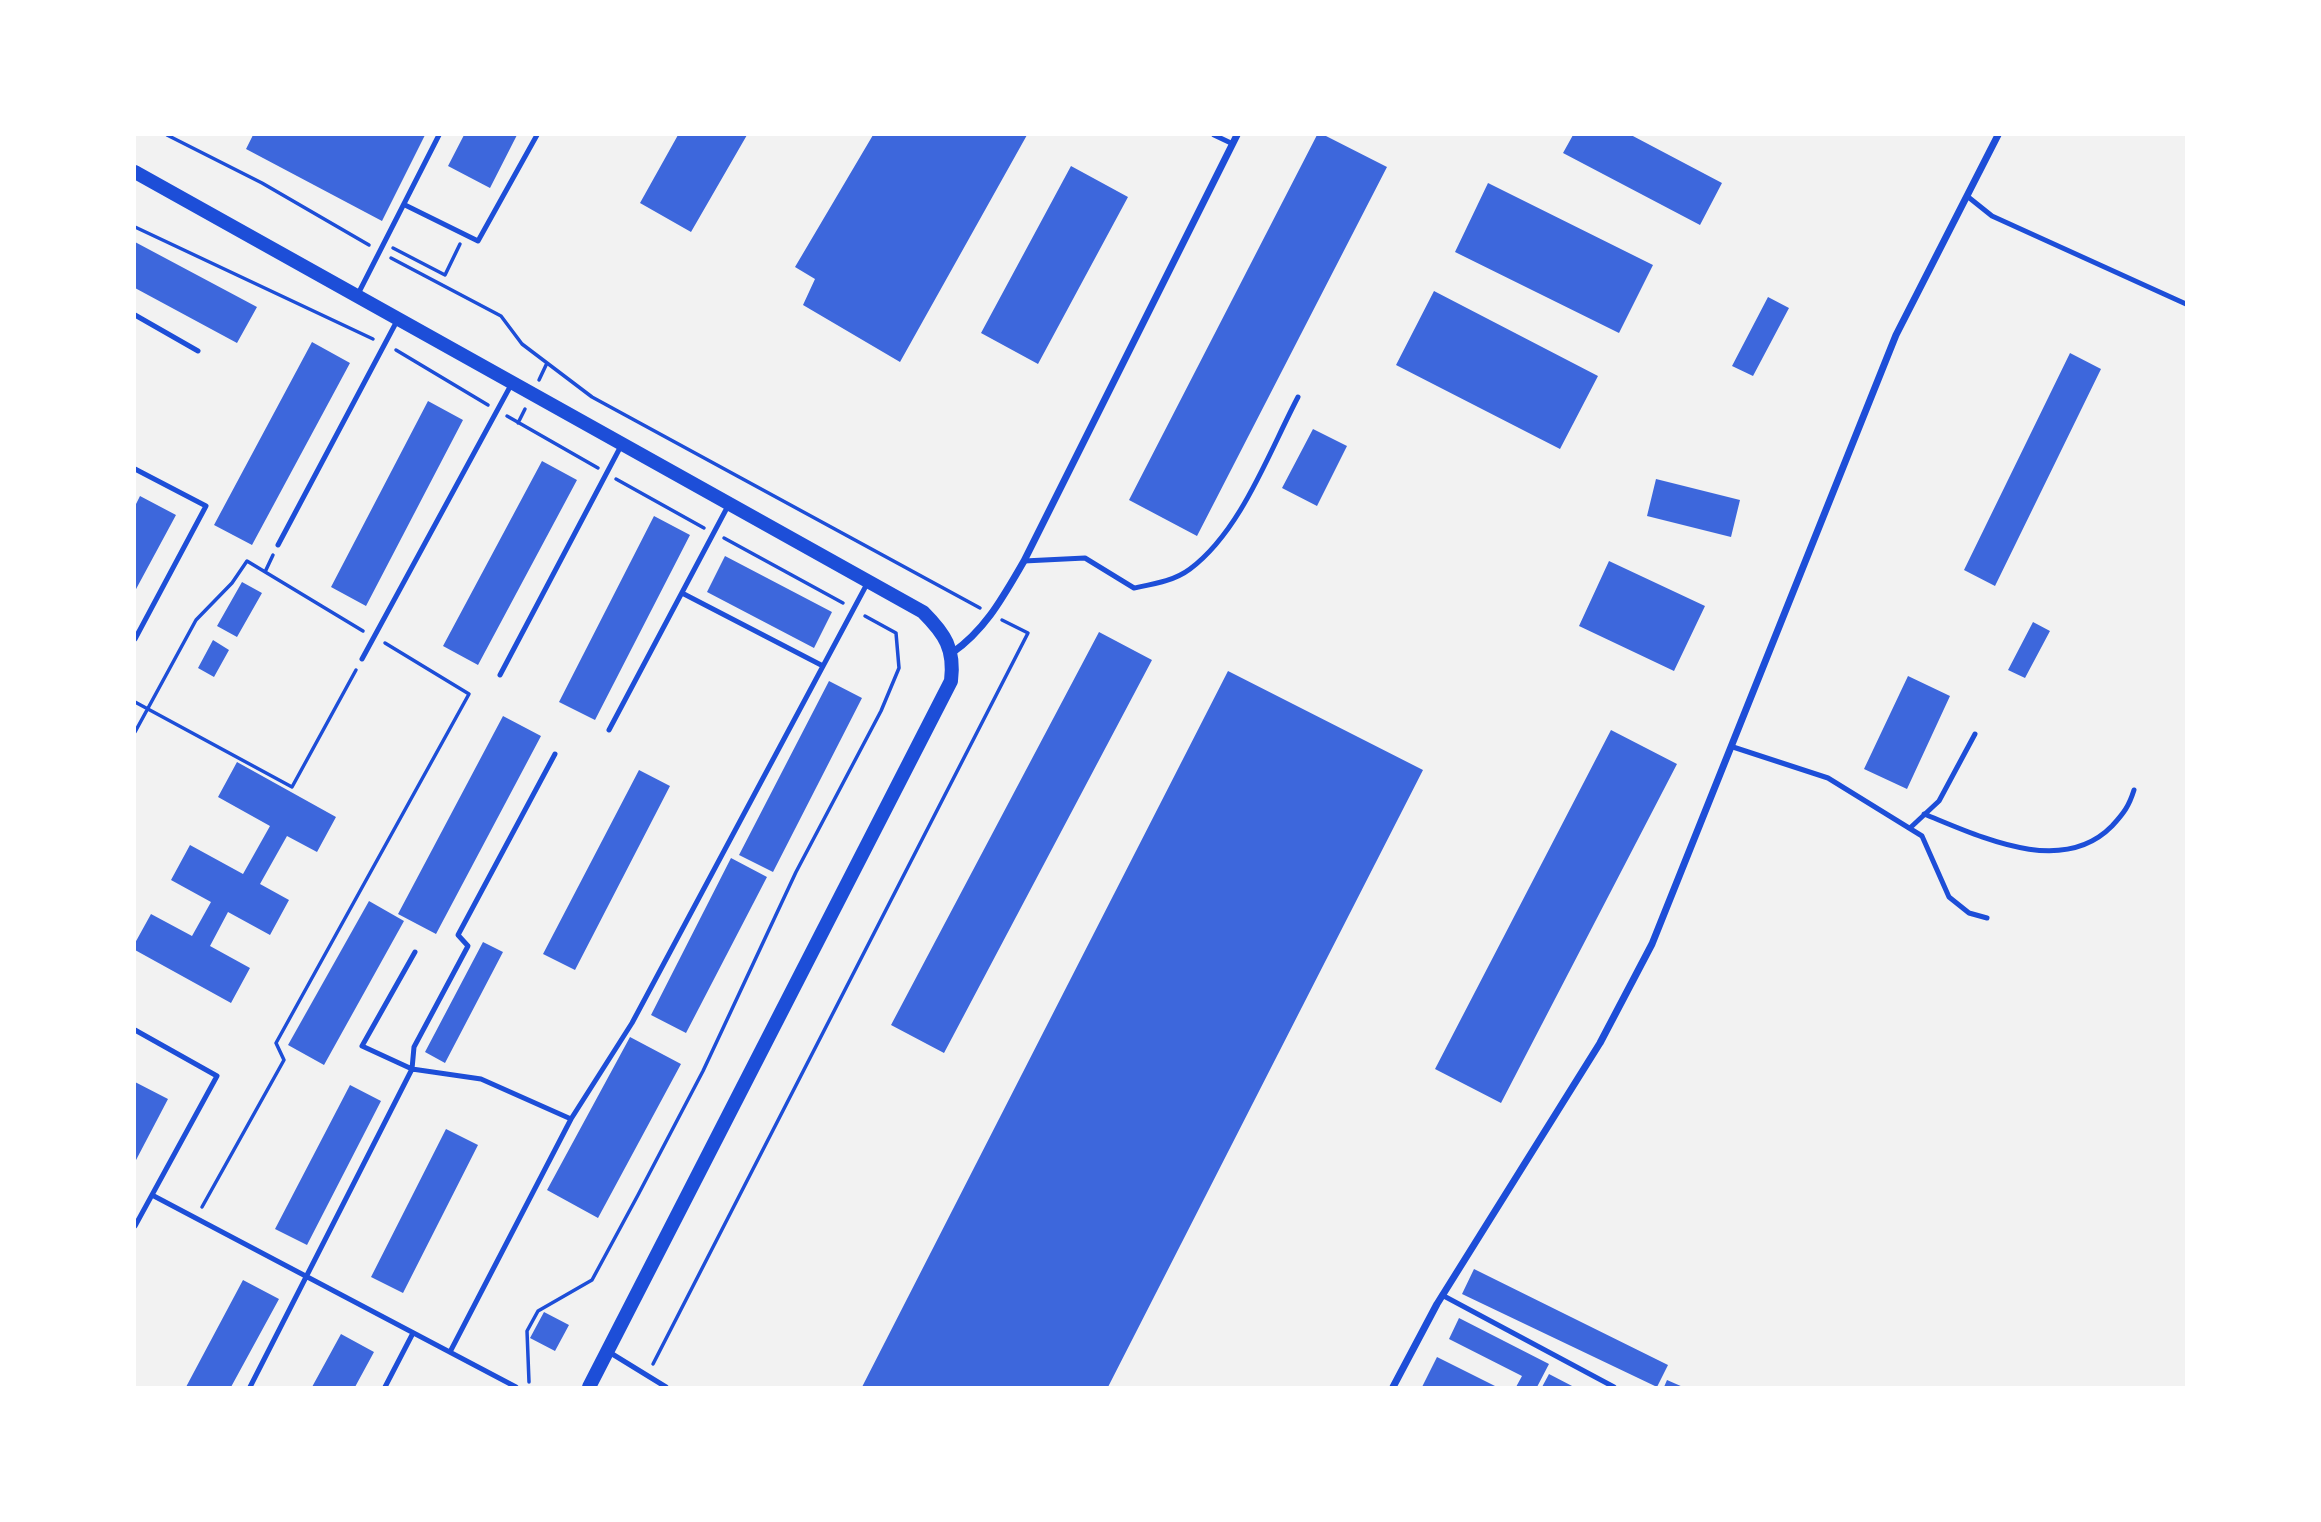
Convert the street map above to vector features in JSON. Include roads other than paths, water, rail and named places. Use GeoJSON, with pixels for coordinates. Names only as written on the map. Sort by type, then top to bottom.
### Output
{"type":"FeatureCollection","features":[{"type":"Feature","properties":{"kind":"main road"},"geometry":{"type":"LineString","coordinates":[[135,172],[923,612],[944,633],[952,653],[951,681],[589,1387]]}},
{"type":"Feature","properties":{"kind":"street"},"geometry":{"type":"LineString","coordinates":[[952,653],[974,638],[992,615],[1024,561],[1237,135]]}},
{"type":"Feature","properties":{"kind":"street"},"geometry":{"type":"LineString","coordinates":[[1393,1387],[1442,1295],[1600,1043],[1652,944],[1896,335],[1998,135]]}},
{"type":"Feature","properties":{"kind":"lane"},"geometry":{"type":"LineString","coordinates":[[357,296],[439,135]]}},
{"type":"Feature","properties":{"kind":"lane"},"geometry":{"type":"LineString","coordinates":[[405,205],[478,241],[537,135]]}},
{"type":"Feature","properties":{"kind":"lane"},"geometry":{"type":"LineString","coordinates":[[1213,135],[1233,144]]}},
{"type":"Feature","properties":{"kind":"lane"},"geometry":{"type":"LineString","coordinates":[[1967,196],[1992,216],[2184,302],[2186,310]]}},
{"type":"Feature","properties":{"kind":"lane"},"geometry":{"type":"LineString","coordinates":[[135,315],[198,351]]}},
{"type":"Feature","properties":{"kind":"lane"},"geometry":{"type":"LineString","coordinates":[[278,545],[398,318]]}},
{"type":"Feature","properties":{"kind":"lane"},"geometry":{"type":"LineString","coordinates":[[362,659],[513,382]]}},
{"type":"Feature","properties":{"kind":"lane"},"geometry":{"type":"LineString","coordinates":[[1024,561],[1085,558],[1135,588],[1165,582],[1189,569],[1226,534],[1298,397]]}},
{"type":"Feature","properties":{"kind":"lane"},"geometry":{"type":"LineString","coordinates":[[500,675],[622,444]]}},
{"type":"Feature","properties":{"kind":"lane"},"geometry":{"type":"LineString","coordinates":[[135,469],[206,506],[135,639]]}},
{"type":"Feature","properties":{"kind":"lane"},"geometry":{"type":"LineString","coordinates":[[609,730],[729,504]]}},
{"type":"Feature","properties":{"kind":"lane"},"geometry":{"type":"LineString","coordinates":[[450,1352],[571,1119],[632,1023],[868,581]]}},
{"type":"Feature","properties":{"kind":"lane"},"geometry":{"type":"LineString","coordinates":[[682,593],[823,666]]}},
{"type":"Feature","properties":{"kind":"lane"},"geometry":{"type":"LineString","coordinates":[[1910,828],[1939,801],[1975,734]]}},
{"type":"Feature","properties":{"kind":"lane"},"geometry":{"type":"LineString","coordinates":[[1733,747],[1828,778],[1922,836],[1949,897],[1969,913],[1987,918]]}},
{"type":"Feature","properties":{"kind":"lane"},"geometry":{"type":"LineString","coordinates":[[250,1387],[412,1069],[414,1047],[468,946],[458,935],[555,754]]}},
{"type":"Feature","properties":{"kind":"lane"},"geometry":{"type":"LineString","coordinates":[[1924,814],[1984,838],[2038,850],[2069,852],[2100,838],[2129,808],[2134,790]]}},
{"type":"Feature","properties":{"kind":"lane"},"geometry":{"type":"LineString","coordinates":[[415,952],[362,1045],[412,1069],[481,1079],[571,1119]]}},
{"type":"Feature","properties":{"kind":"lane"},"geometry":{"type":"LineString","coordinates":[[135,1030],[217,1076],[135,1226]]}},
{"type":"Feature","properties":{"kind":"lane"},"geometry":{"type":"LineString","coordinates":[[152,1195],[516,1387]]}},
{"type":"Feature","properties":{"kind":"lane"},"geometry":{"type":"LineString","coordinates":[[1442,1295],[1614,1387]]}},
{"type":"Feature","properties":{"kind":"lane"},"geometry":{"type":"LineString","coordinates":[[386,1387],[413,1333]]}},
{"type":"Feature","properties":{"kind":"lane"},"geometry":{"type":"LineString","coordinates":[[608,1352],[666,1387]]}}]}
